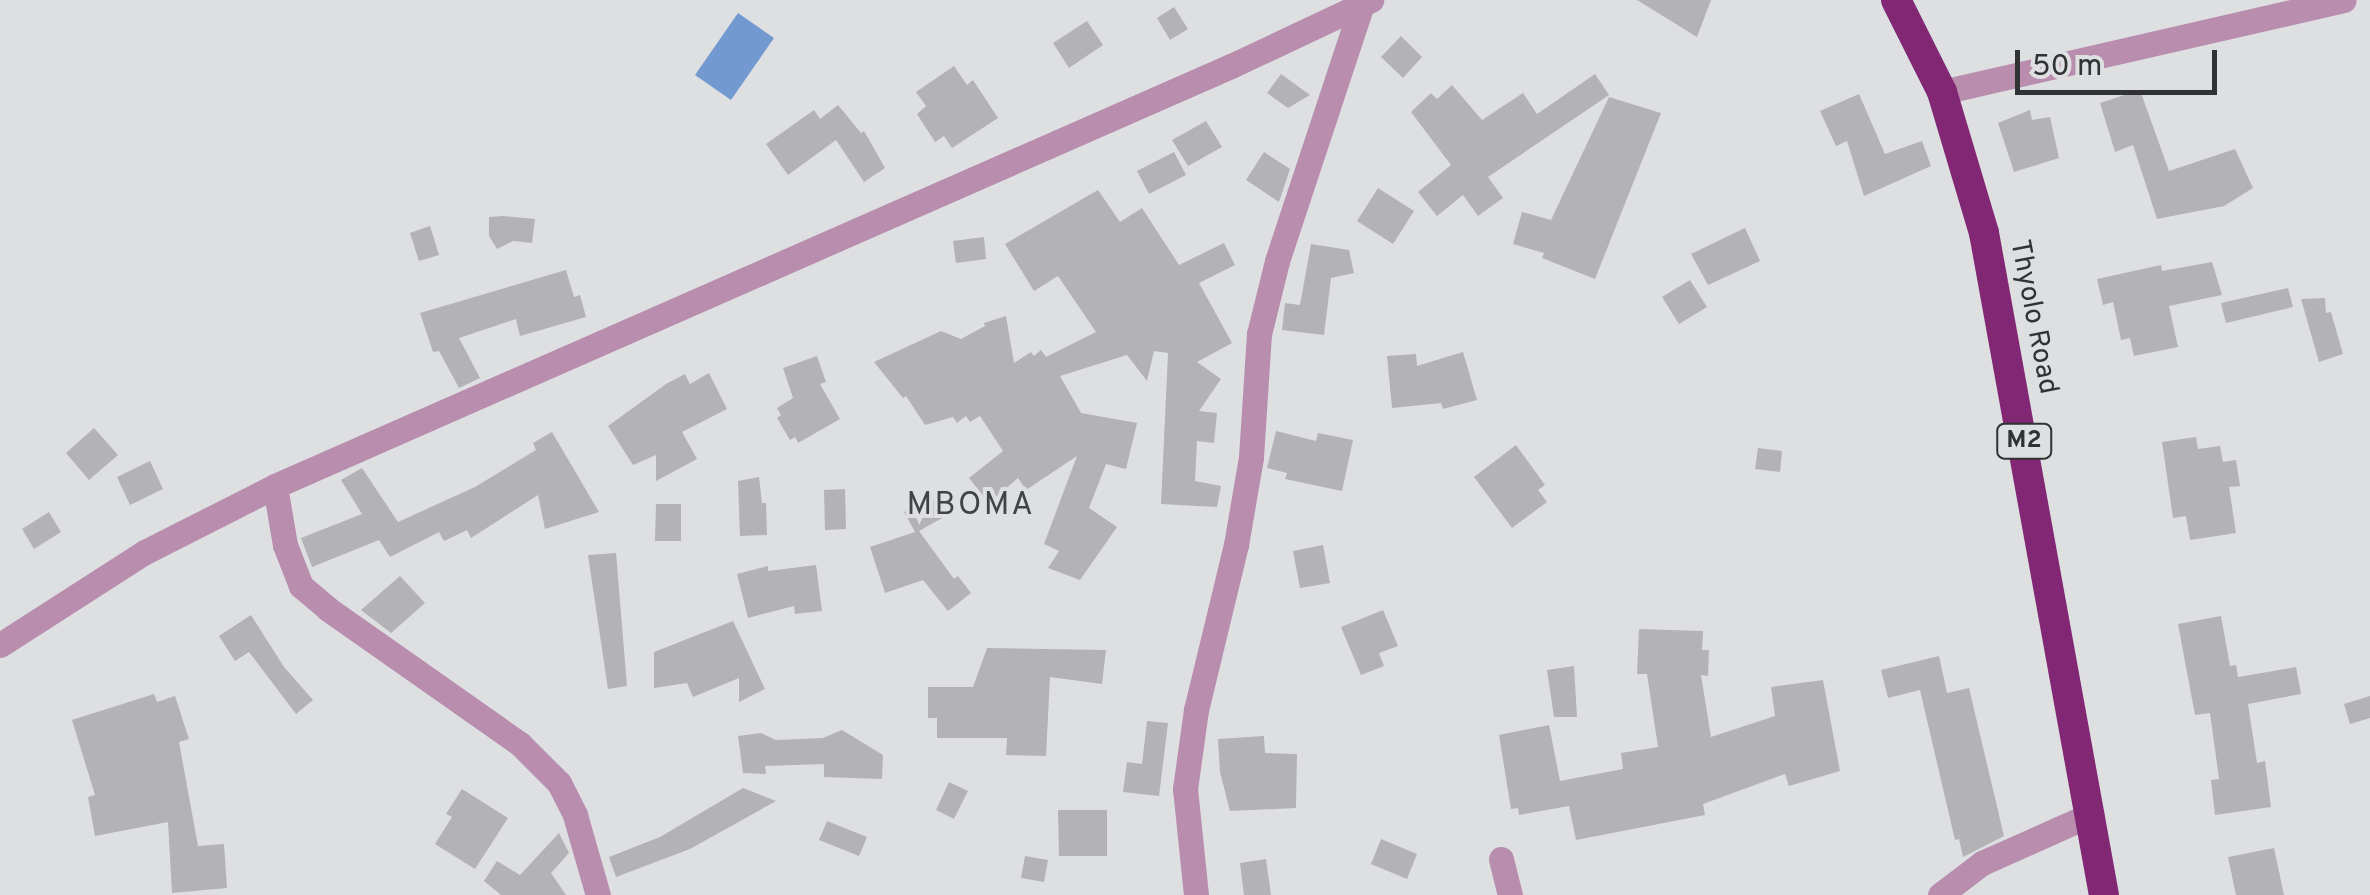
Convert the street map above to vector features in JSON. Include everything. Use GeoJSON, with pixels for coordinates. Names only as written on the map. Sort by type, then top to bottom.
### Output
{"type":"FeatureCollection","features":[{"type":"Feature","properties":{"kind":"highway","name":"Thyolo Road"},"geometry":{"type":"LineString","coordinates":[[1896,0],[1942,92],[1984,233],[2104,895]]}},
{"type":"Feature","properties":{"kind":"street"},"geometry":{"type":"LineString","coordinates":[[1942,92],[2344,0]]}},
{"type":"Feature","properties":{"kind":"street"},"geometry":{"type":"LineString","coordinates":[[0,645],[146,552],[275,486],[1195,82],[1366,2]]}},
{"type":"Feature","properties":{"kind":"street"},"geometry":{"type":"LineString","coordinates":[[1196,895],[1189,864],[1185,789],[1196,710],[1236,545],[1251,457],[1260,334],[1277,262],[1366,2]]}},
{"type":"Feature","properties":{"kind":"street"},"geometry":{"type":"LineString","coordinates":[[275,486],[285,545],[302,586],[328,609],[520,744],[558,784],[575,814],[598,895]]}},
{"type":"Feature","properties":{"kind":"street"},"geometry":{"type":"LineString","coordinates":[[1940,895],[1982,863],[2092,814]]}},
{"type":"Feature","properties":{"kind":"street"},"geometry":{"type":"LineString","coordinates":[[1502,858],[1510,895]]}},
{"type":"Feature","properties":{"kind":"water"},"geometry":{"type":"Polygon","coordinates":[[[738,13],[774,38],[731,100],[695,75],[738,13]]]}},
{"type":"Feature","properties":{"kind":"building"},"geometry":{"type":"Polygon","coordinates":[[[1637,0],[1711,0],[1697,37],[1637,0]]]}},
{"type":"Feature","properties":{"kind":"building"},"geometry":{"type":"Polygon","coordinates":[[[1174,7],[1188,29],[1170,40],[1157,18],[1174,7]]]}},
{"type":"Feature","properties":{"kind":"building"},"geometry":{"type":"Polygon","coordinates":[[[1087,21],[1103,45],[1069,68],[1053,43],[1087,21]]]}},
{"type":"Feature","properties":{"kind":"building"},"geometry":{"type":"Polygon","coordinates":[[[1401,36],[1422,57],[1403,78],[1381,57],[1401,36]]]}},
{"type":"Feature","properties":{"kind":"building"},"geometry":{"type":"Polygon","coordinates":[[[954,66],[967,85],[973,80],[998,118],[952,148],[944,136],[935,142],[917,114],[926,106],[916,92],[954,66]]]}},
{"type":"Feature","properties":{"kind":"building"},"geometry":{"type":"Polygon","coordinates":[[[1281,74],[1310,95],[1288,108],[1267,93],[1281,74]]]}},
{"type":"Feature","properties":{"kind":"building"},"geometry":{"type":"Polygon","coordinates":[[[1595,74],[1609,95],[1488,177],[1503,198],[1478,216],[1463,195],[1437,216],[1418,192],[1451,165],[1411,112],[1431,93],[1437,99],[1452,85],[1482,120],[1523,93],[1537,114],[1595,74]]]}},
{"type":"Feature","properties":{"kind":"building"},"geometry":{"type":"Polygon","coordinates":[[[2140,90],[2169,171],[2235,149],[2253,188],[2224,206],[2157,219],[2133,145],[2115,152],[2100,103],[2140,90]]]}},
{"type":"Feature","properties":{"kind":"building"},"geometry":{"type":"Polygon","coordinates":[[[1859,94],[1885,154],[1922,141],[1931,166],[1864,196],[1847,141],[1836,146],[1820,111],[1859,94]]]}},
{"type":"Feature","properties":{"kind":"building"},"geometry":{"type":"Polygon","coordinates":[[[1609,97],[1661,113],[1595,279],[1542,258],[1544,253],[1513,244],[1522,212],[1551,220],[1609,97]]]}},
{"type":"Feature","properties":{"kind":"building"},"geometry":{"type":"Polygon","coordinates":[[[838,105],[861,133],[864,131],[885,168],[864,182],[836,140],[788,175],[766,144],[814,110],[820,119],[838,105]]]}},
{"type":"Feature","properties":{"kind":"building"},"geometry":{"type":"Polygon","coordinates":[[[2030,110],[2032,120],[2050,117],[2059,158],[2014,172],[1998,123],[2030,110]]]}},
{"type":"Feature","properties":{"kind":"building"},"geometry":{"type":"Polygon","coordinates":[[[1206,121],[1222,147],[1188,166],[1172,140],[1206,121]]]}},
{"type":"Feature","properties":{"kind":"building"},"geometry":{"type":"Polygon","coordinates":[[[1174,152],[1186,175],[1149,194],[1137,171],[1174,152]]]}},
{"type":"Feature","properties":{"kind":"building"},"geometry":{"type":"Polygon","coordinates":[[[1264,152],[1290,169],[1279,202],[1246,180],[1264,152]]]}},
{"type":"Feature","properties":{"kind":"building"},"geometry":{"type":"Polygon","coordinates":[[[1378,188],[1414,211],[1393,244],[1357,221],[1378,188]]]}},
{"type":"Feature","properties":{"kind":"building"},"geometry":{"type":"Polygon","coordinates":[[[1098,190],[1120,222],[1142,208],[1179,265],[1224,243],[1235,265],[1199,283],[1232,343],[1197,362],[1221,379],[1199,411],[1217,413],[1214,443],[1197,441],[1195,481],[1221,486],[1217,507],[1161,504],[1168,353],[1154,351],[1147,381],[1127,355],[1060,376],[1081,413],[1137,423],[1126,469],[1106,464],[1089,508],[1117,527],[1080,580],[1048,568],[1059,551],[1044,544],[1077,456],[1026,490],[1018,478],[989,503],[969,478],[1003,451],[980,416],[970,422],[966,416],[957,423],[953,417],[925,425],[906,396],[903,398],[874,362],[941,331],[961,339],[985,326],[984,323],[1006,316],[1014,363],[1041,350],[1046,357],[1096,332],[1058,276],[1034,291],[1005,244],[1098,190]]]}},
{"type":"Feature","properties":{"kind":"building"},"geometry":{"type":"Polygon","coordinates":[[[489,217],[535,219],[532,243],[513,241],[497,249],[489,236],[489,217]]]}},
{"type":"Feature","properties":{"kind":"building"},"geometry":{"type":"Polygon","coordinates":[[[430,226],[439,255],[419,261],[410,233],[430,226]]]}},
{"type":"Feature","properties":{"kind":"building"},"geometry":{"type":"Polygon","coordinates":[[[1745,228],[1760,261],[1708,285],[1691,254],[1745,228]]]}},
{"type":"Feature","properties":{"kind":"building"},"geometry":{"type":"Polygon","coordinates":[[[984,237],[986,259],[956,263],[953,241],[984,237]]]}},
{"type":"Feature","properties":{"kind":"building"},"geometry":{"type":"Polygon","coordinates":[[[1311,244],[1349,250],[1354,273],[1331,278],[1324,335],[1282,330],[1285,303],[1300,305],[1311,244]]]}},
{"type":"Feature","properties":{"kind":"building"},"geometry":{"type":"Polygon","coordinates":[[[2212,262],[2222,295],[2169,306],[2178,347],[2134,356],[2130,338],[2121,340],[2113,302],[2103,305],[2097,279],[2161,265],[2162,271],[2212,262]]]}},
{"type":"Feature","properties":{"kind":"building"},"geometry":{"type":"Polygon","coordinates":[[[566,270],[574,297],[580,295],[586,317],[520,336],[516,319],[459,338],[480,378],[459,388],[439,351],[433,352],[420,313],[566,270]]]}},
{"type":"Feature","properties":{"kind":"building"},"geometry":{"type":"Polygon","coordinates":[[[1690,280],[1707,307],[1679,324],[1662,297],[1690,280]]]}},
{"type":"Feature","properties":{"kind":"building"},"geometry":{"type":"Polygon","coordinates":[[[2288,288],[2293,307],[2226,323],[2221,303],[2288,288]]]}},
{"type":"Feature","properties":{"kind":"building"},"geometry":{"type":"Polygon","coordinates":[[[2325,298],[2326,313],[2331,312],[2343,354],[2319,362],[2301,299],[2325,298]]]}},
{"type":"Feature","properties":{"kind":"building"},"geometry":{"type":"Polygon","coordinates":[[[1463,352],[1477,400],[1443,409],[1441,403],[1392,408],[1387,356],[1416,354],[1417,366],[1463,352]]]}},
{"type":"Feature","properties":{"kind":"building"},"geometry":{"type":"Polygon","coordinates":[[[817,356],[826,382],[820,384],[840,419],[798,443],[795,437],[790,440],[777,418],[781,415],[777,408],[793,398],[783,368],[817,356]]]}},
{"type":"Feature","properties":{"kind":"building"},"geometry":{"type":"Polygon","coordinates":[[[709,373],[727,409],[682,432],[697,459],[656,481],[656,455],[633,465],[608,426],[685,374],[690,384],[709,373]]]}},
{"type":"Feature","properties":{"kind":"building"},"geometry":{"type":"Polygon","coordinates":[[[94,428],[118,455],[89,480],[66,453],[94,428]]]}},
{"type":"Feature","properties":{"kind":"building"},"geometry":{"type":"Polygon","coordinates":[[[1276,431],[1316,441],[1318,433],[1353,440],[1342,491],[1285,479],[1287,473],[1267,468],[1276,431]]]}},
{"type":"Feature","properties":{"kind":"building"},"geometry":{"type":"Polygon","coordinates":[[[552,432],[599,512],[545,529],[538,495],[471,538],[467,530],[444,541],[439,532],[390,557],[379,540],[312,567],[301,538],[362,514],[341,480],[362,468],[398,522],[475,487],[536,450],[533,443],[552,432]]]}},
{"type":"Feature","properties":{"kind":"building"},"geometry":{"type":"Polygon","coordinates":[[[2196,437],[2198,449],[2220,446],[2223,462],[2236,460],[2240,486],[2229,487],[2236,533],[2190,540],[2186,516],[2173,518],[2162,442],[2196,437]]]}},
{"type":"Feature","properties":{"kind":"building"},"geometry":{"type":"Polygon","coordinates":[[[1516,445],[1545,485],[1538,490],[1547,502],[1512,528],[1474,477],[1516,445]]]}},
{"type":"Feature","properties":{"kind":"building"},"geometry":{"type":"Polygon","coordinates":[[[1758,448],[1782,451],[1780,472],[1755,469],[1758,448]]]}},
{"type":"Feature","properties":{"kind":"building"},"geometry":{"type":"Polygon","coordinates":[[[150,461],[163,489],[130,505],[117,477],[150,461]]]}},
{"type":"Feature","properties":{"kind":"building"},"geometry":{"type":"Polygon","coordinates":[[[759,477],[762,503],[766,503],[767,535],[740,536],[738,481],[759,477]]]}},
{"type":"Feature","properties":{"kind":"building"},"geometry":{"type":"Polygon","coordinates":[[[845,489],[846,529],[825,530],[824,490],[845,489]]]}},
{"type":"Feature","properties":{"kind":"building"},"geometry":{"type":"Polygon","coordinates":[[[935,500],[944,517],[919,531],[954,579],[958,576],[971,593],[948,611],[923,580],[885,593],[870,547],[915,532],[904,512],[935,500]]]}},
{"type":"Feature","properties":{"kind":"building"},"geometry":{"type":"Polygon","coordinates":[[[656,504],[681,504],[681,541],[655,541],[656,504]]]}},
{"type":"Feature","properties":{"kind":"building"},"geometry":{"type":"Polygon","coordinates":[[[49,512],[61,532],[34,549],[22,529],[49,512]]]}},
{"type":"Feature","properties":{"kind":"building"},"geometry":{"type":"Polygon","coordinates":[[[1323,545],[1330,583],[1300,588],[1293,551],[1323,545]]]}},
{"type":"Feature","properties":{"kind":"building"},"geometry":{"type":"Polygon","coordinates":[[[616,553],[627,686],[608,689],[588,555],[616,553]]]}},
{"type":"Feature","properties":{"kind":"building"},"geometry":{"type":"Polygon","coordinates":[[[816,565],[822,611],[795,614],[794,606],[748,618],[737,574],[768,566],[768,571],[816,565]]]}},
{"type":"Feature","properties":{"kind":"building"},"geometry":{"type":"Polygon","coordinates":[[[400,576],[425,603],[391,633],[361,610],[400,576]]]}},
{"type":"Feature","properties":{"kind":"building"},"geometry":{"type":"Polygon","coordinates":[[[1383,610],[1398,646],[1379,653],[1384,666],[1361,675],[1341,627],[1383,610]]]}},
{"type":"Feature","properties":{"kind":"building"},"geometry":{"type":"Polygon","coordinates":[[[251,615],[284,667],[313,700],[296,714],[249,652],[235,661],[219,636],[251,615]]]}},
{"type":"Feature","properties":{"kind":"building"},"geometry":{"type":"Polygon","coordinates":[[[2221,616],[2230,666],[2236,665],[2238,677],[2296,667],[2301,694],[2248,704],[2257,763],[2265,761],[2271,807],[2215,815],[2211,780],[2219,779],[2210,713],[2195,715],[2178,624],[2221,616]]]}},
{"type":"Feature","properties":{"kind":"building"},"geometry":{"type":"Polygon","coordinates":[[[733,621],[765,689],[739,702],[739,678],[693,697],[687,683],[654,688],[654,652],[733,621]]]}},
{"type":"Feature","properties":{"kind":"building"},"geometry":{"type":"Polygon","coordinates":[[[1639,629],[1703,631],[1702,650],[1709,650],[1708,676],[1701,675],[1711,737],[1775,716],[1771,687],[1823,680],[1840,771],[1789,786],[1785,774],[1703,804],[1705,815],[1576,840],[1569,806],[1519,815],[1518,808],[1511,809],[1499,735],[1549,725],[1560,781],[1623,769],[1621,753],[1658,747],[1647,674],[1637,674],[1639,629]]]}},
{"type":"Feature","properties":{"kind":"building"},"geometry":{"type":"Polygon","coordinates":[[[987,648],[1106,650],[1102,684],[1050,677],[1046,756],[1006,755],[1007,738],[937,738],[937,718],[928,718],[928,687],[973,687],[987,648]]]}},
{"type":"Feature","properties":{"kind":"building"},"geometry":{"type":"Polygon","coordinates":[[[1939,656],[1947,693],[1969,688],[2004,836],[1963,857],[1959,839],[1955,840],[1920,690],[1888,698],[1881,670],[1939,656]]]}},
{"type":"Feature","properties":{"kind":"building"},"geometry":{"type":"Polygon","coordinates":[[[1574,666],[1577,717],[1554,717],[1547,670],[1574,666]]]}},
{"type":"Feature","properties":{"kind":"building"},"geometry":{"type":"Polygon","coordinates":[[[154,694],[157,702],[175,696],[189,739],[179,742],[198,846],[224,844],[227,888],[172,893],[168,822],[95,836],[88,797],[95,795],[72,720],[154,694]]]}},
{"type":"Feature","properties":{"kind":"building"},"geometry":{"type":"Polygon","coordinates":[[[2370,696],[2370,718],[2350,724],[2344,704],[2370,696]]]}},
{"type":"Feature","properties":{"kind":"building"},"geometry":{"type":"Polygon","coordinates":[[[1147,721],[1168,723],[1159,796],[1123,792],[1127,762],[1142,764],[1147,721]]]}},
{"type":"Feature","properties":{"kind":"building"},"geometry":{"type":"Polygon","coordinates":[[[842,730],[883,755],[882,779],[824,777],[824,764],[765,766],[766,774],[743,773],[738,736],[761,733],[776,740],[823,738],[842,730]]]}},
{"type":"Feature","properties":{"kind":"building"},"geometry":{"type":"Polygon","coordinates":[[[1264,736],[1265,753],[1297,754],[1296,808],[1230,811],[1220,772],[1218,739],[1264,736]]]}},
{"type":"Feature","properties":{"kind":"building"},"geometry":{"type":"Polygon","coordinates":[[[949,782],[968,791],[954,819],[936,810],[949,782]]]}},
{"type":"Feature","properties":{"kind":"building"},"geometry":{"type":"Polygon","coordinates":[[[743,788],[776,801],[690,849],[616,877],[609,857],[660,837],[743,788]]]}},
{"type":"Feature","properties":{"kind":"building"},"geometry":{"type":"Polygon","coordinates":[[[462,789],[508,818],[475,869],[435,844],[452,817],[446,814],[462,789]]]}},
{"type":"Feature","properties":{"kind":"building"},"geometry":{"type":"Polygon","coordinates":[[[1058,810],[1107,810],[1107,856],[1059,856],[1058,810]]]}},
{"type":"Feature","properties":{"kind":"building"},"geometry":{"type":"Polygon","coordinates":[[[827,821],[867,837],[859,856],[819,840],[827,821]]]}},
{"type":"Feature","properties":{"kind":"building"},"geometry":{"type":"Polygon","coordinates":[[[559,833],[569,853],[551,873],[566,895],[501,895],[484,881],[497,861],[520,875],[559,833]]]}},
{"type":"Feature","properties":{"kind":"building"},"geometry":{"type":"Polygon","coordinates":[[[1381,839],[1417,854],[1407,879],[1371,864],[1381,839]]]}},
{"type":"Feature","properties":{"kind":"building"},"geometry":{"type":"Polygon","coordinates":[[[2274,848],[2284,895],[2236,895],[2228,857],[2274,848]]]}},
{"type":"Feature","properties":{"kind":"building"},"geometry":{"type":"Polygon","coordinates":[[[1025,856],[1048,860],[1044,882],[1021,878],[1025,856]]]}},
{"type":"Feature","properties":{"kind":"building"},"geometry":{"type":"Polygon","coordinates":[[[1266,859],[1271,895],[1244,895],[1240,863],[1266,859]]]}},
{"type":"Feature","properties":{"kind":"district","name":"MBOMA"},"geometry":{"type":"Point","coordinates":[971,506]}}]}
